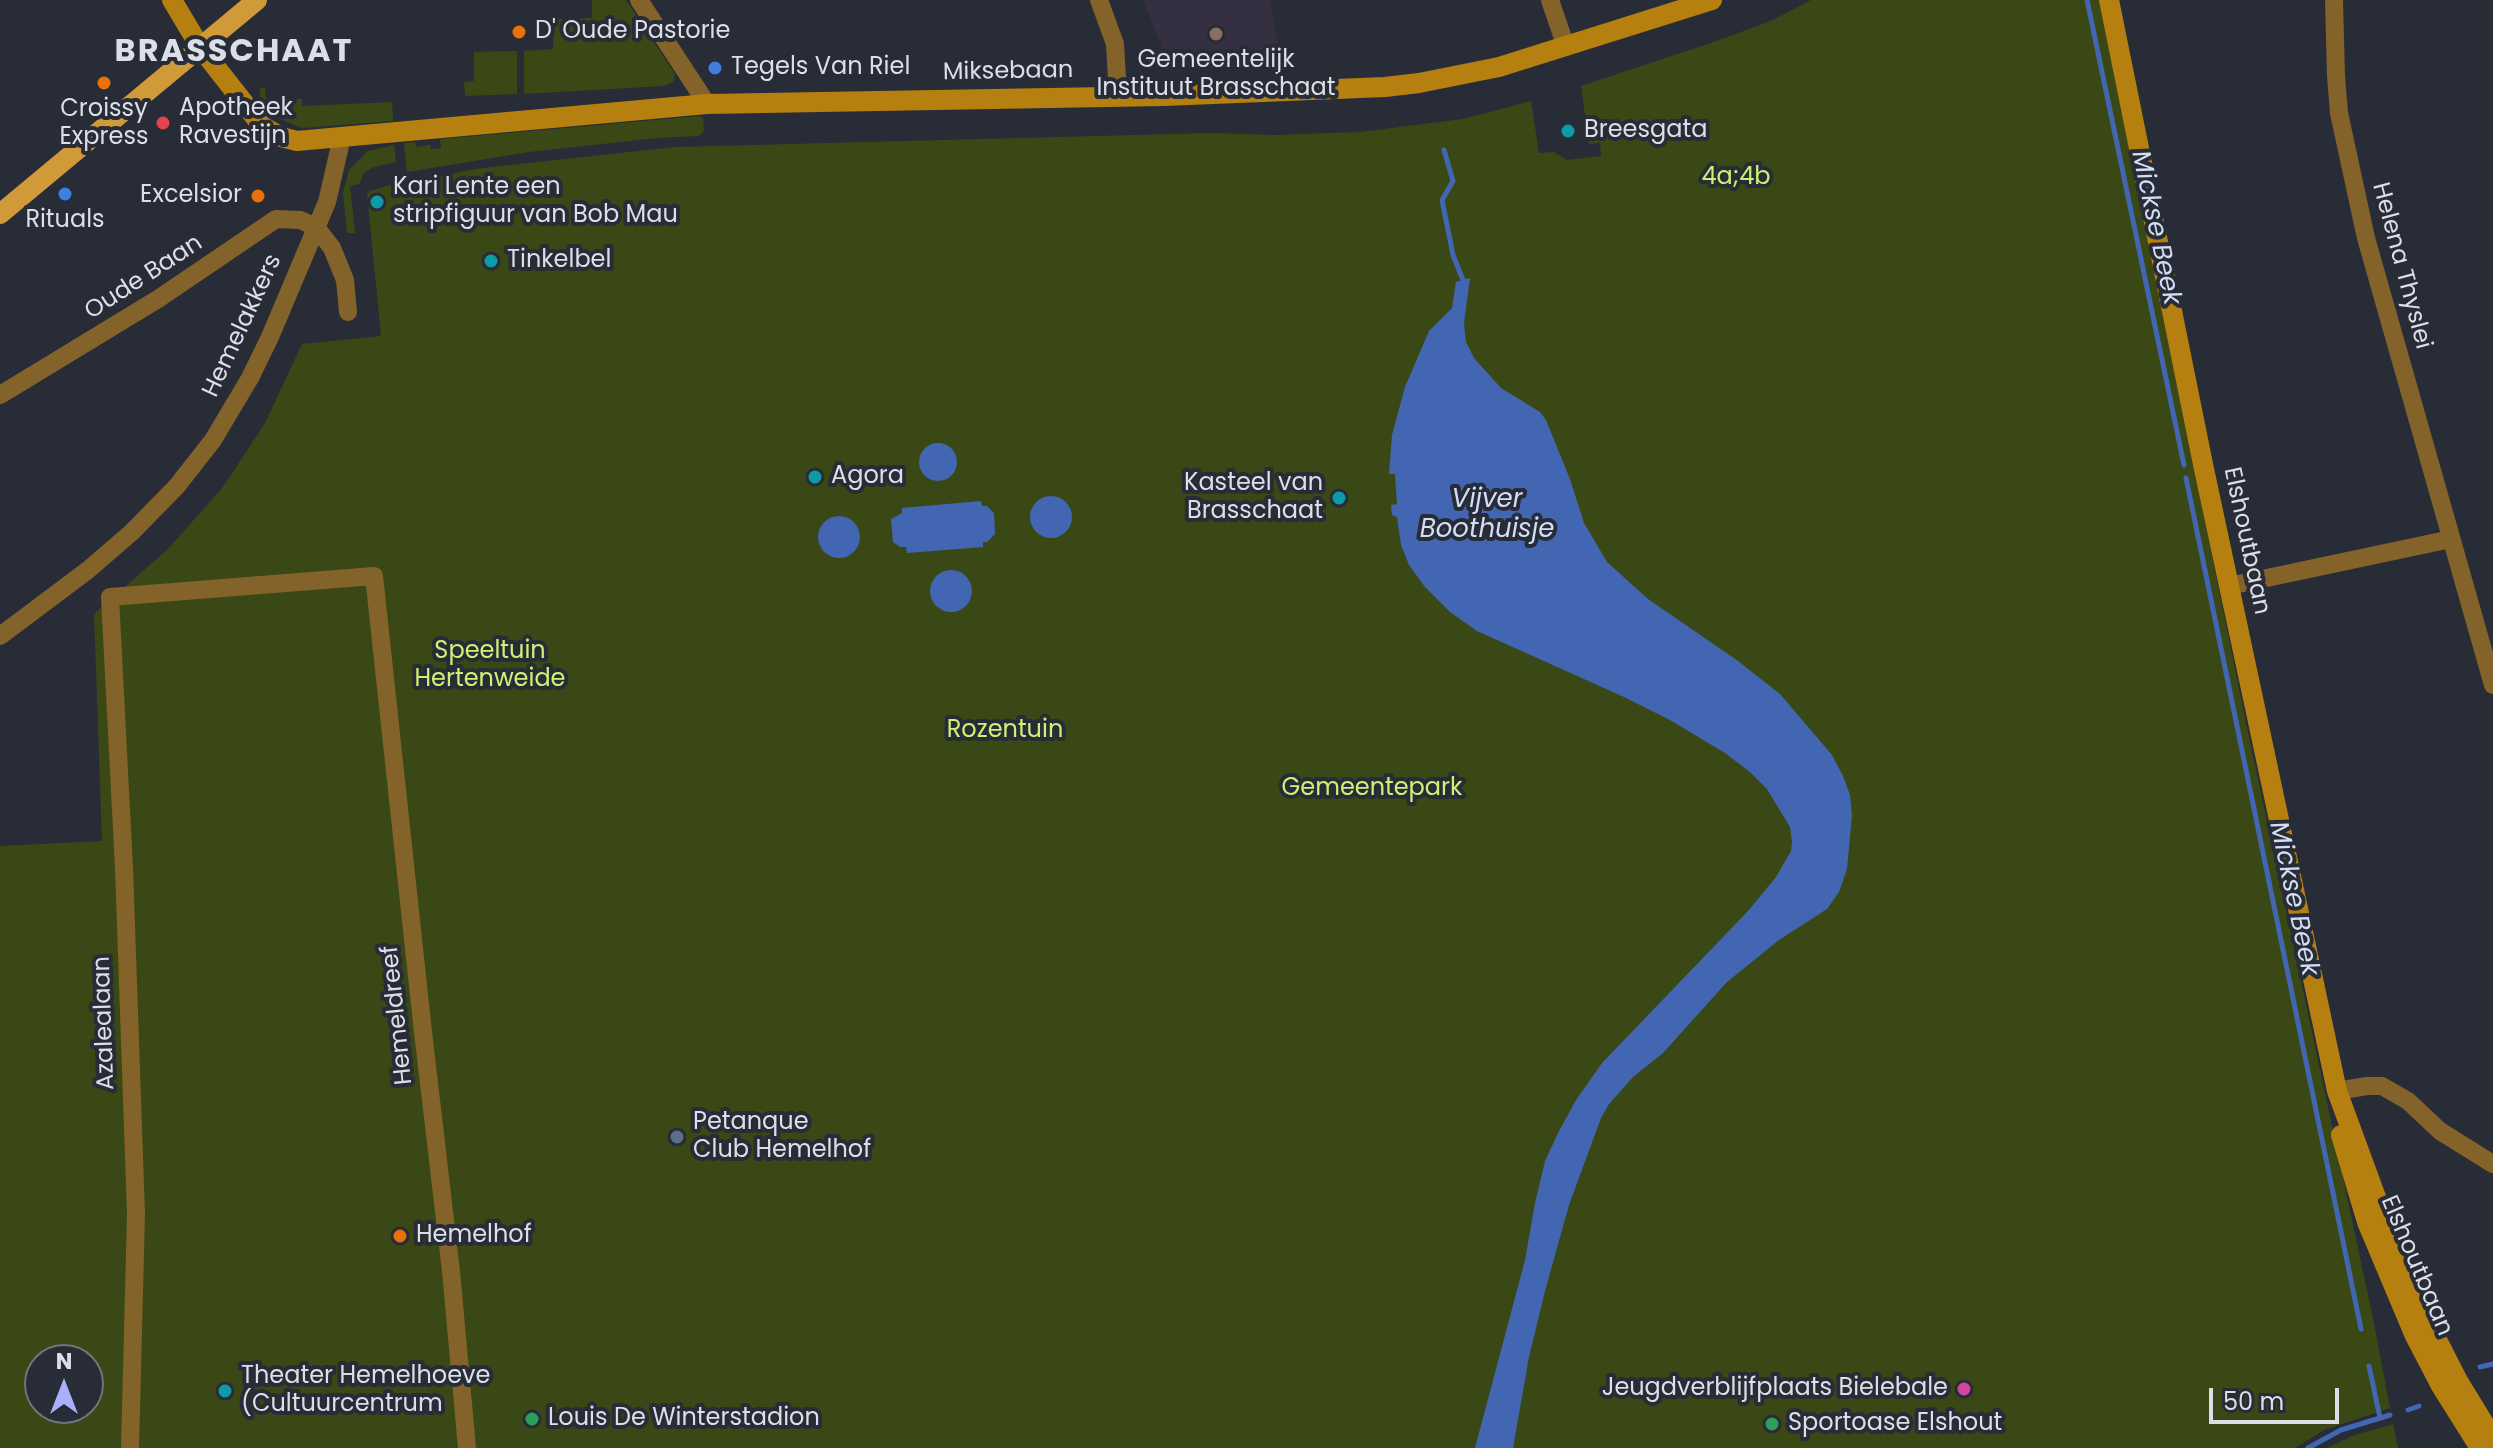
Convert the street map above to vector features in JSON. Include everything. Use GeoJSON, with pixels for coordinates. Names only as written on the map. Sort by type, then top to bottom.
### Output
{"type":"FeatureCollection","features":[{"type":"Feature","properties":{"kind":"main road","name":"Miksebaan"},"geometry":{"type":"LineString","coordinates":[[172,0],[200,47],[262,126],[281,137],[297,141],[707,104],[1385,87],[1499,67],[1712,0]]}},
{"type":"Feature","properties":{"kind":"main road"},"geometry":{"type":"LineString","coordinates":[[0,214],[257,0]]}},
{"type":"Feature","properties":{"kind":"main road","name":"Elshoutbaan"},"geometry":{"type":"LineString","coordinates":[[2109,0],[2229,586],[2337,1091],[2406,1279],[2458,1381],[2493,1438]]}},
{"type":"Feature","properties":{"kind":"main road","name":"Elshoutbaan"},"geometry":{"type":"LineString","coordinates":[[2337,1091],[2338,1125],[2351,1174],[2384,1265],[2441,1386],[2480,1448]]}},
{"type":"Feature","properties":{"kind":"street"},"geometry":{"type":"LineString","coordinates":[[639,0],[707,104]]}},
{"type":"Feature","properties":{"kind":"street"},"geometry":{"type":"LineString","coordinates":[[1099,0],[1115,44],[1118,96]]}},
{"type":"Feature","properties":{"kind":"street"},"geometry":{"type":"LineString","coordinates":[[1550,0],[1566,47]]}},
{"type":"Feature","properties":{"kind":"street","name":"Helena Thyslei"},"geometry":{"type":"LineString","coordinates":[[2334,0],[2339,113],[2366,238],[2493,685]]}},
{"type":"Feature","properties":{"kind":"street","name":"Hemelakkers"},"geometry":{"type":"LineString","coordinates":[[0,636],[88,570],[156,509],[213,440],[270,337],[327,202],[342,137]]}},
{"type":"Feature","properties":{"kind":"street","name":"Oude Baan"},"geometry":{"type":"LineString","coordinates":[[0,395],[158,299],[276,219],[300,220],[316,227]]}},
{"type":"Feature","properties":{"kind":"street"},"geometry":{"type":"LineString","coordinates":[[316,227],[332,248],[345,280],[348,312]]}},
{"type":"Feature","properties":{"kind":"street"},"geometry":{"type":"LineString","coordinates":[[2229,586],[2451,539]]}},
{"type":"Feature","properties":{"kind":"street"},"geometry":{"type":"LineString","coordinates":[[88,570],[110,597]]}},
{"type":"Feature","properties":{"kind":"street","name":"Hemeldreef"},"geometry":{"type":"LineString","coordinates":[[110,597],[374,576],[451,1271],[467,1448]]}},
{"type":"Feature","properties":{"kind":"street","name":"Azalealaan"},"geometry":{"type":"LineString","coordinates":[[110,597],[124,868],[136,1214],[130,1448]]}},
{"type":"Feature","properties":{"kind":"street"},"geometry":{"type":"LineString","coordinates":[[2337,1091],[2382,1086],[2408,1101],[2440,1131],[2493,1164]]}},
{"type":"Feature","properties":{"kind":"shaded area","name":"Gemeentelijk Instituut Brasschaat"},"geometry":{"type":"Polygon","coordinates":[[[1143,0],[1270,0],[1282,67],[1171,71],[1143,0]]]}},
{"type":"Feature","properties":{"kind":"green space"},"geometry":{"type":"Polygon","coordinates":[[[592,0],[626,0],[675,74],[673,82],[664,86],[524,94],[524,51],[553,49],[554,19],[592,18],[592,0]]]}},
{"type":"Feature","properties":{"kind":"green space","name":"Gemeentepark"},"geometry":{"type":"Polygon","coordinates":[[[1811,0],[2099,0],[2390,1408],[2324,1430],[2295,1448],[0,1448],[0,846],[102,841],[94,614],[167,550],[223,487],[265,423],[302,344],[381,336],[367,194],[370,191],[482,168],[675,147],[1360,132],[1463,119],[1531,101],[1539,153],[1554,152],[1567,160],[1601,156],[1600,143],[1589,144],[1581,86],[1773,20],[1811,0]]]}},
{"type":"Feature","properties":{"kind":"green space"},"geometry":{"type":"Polygon","coordinates":[[[517,51],[517,94],[465,96],[464,82],[474,81],[474,52],[517,51]]]}},
{"type":"Feature","properties":{"kind":"green space"},"geometry":{"type":"Polygon","coordinates":[[[260,88],[265,88],[266,100],[302,99],[302,106],[392,102],[393,121],[302,128],[278,118],[260,103],[260,88]]]}},
{"type":"Feature","properties":{"kind":"green space"},"geometry":{"type":"Polygon","coordinates":[[[700,116],[704,131],[699,136],[529,152],[407,172],[404,143],[415,142],[416,147],[430,145],[431,149],[441,148],[440,139],[700,116]]]}},
{"type":"Feature","properties":{"kind":"green space"},"geometry":{"type":"Polygon","coordinates":[[[394,145],[396,162],[374,167],[364,173],[359,184],[350,186],[355,233],[347,233],[343,193],[349,170],[368,151],[394,145]]]}},
{"type":"Feature","properties":{"kind":"green space"},"geometry":{"type":"Polygon","coordinates":[[[2393,1424],[2398,1448],[2327,1448],[2352,1436],[2393,1424]]]}},
{"type":"Feature","properties":{"kind":"water","name":"Vijver Boothuisje"},"geometry":{"type":"Polygon","coordinates":[[[1470,278],[1464,323],[1466,342],[1474,358],[1501,388],[1540,412],[1546,420],[1584,523],[1607,562],[1648,599],[1780,694],[1832,755],[1850,795],[1852,815],[1847,869],[1839,892],[1827,909],[1779,940],[1727,982],[1663,1053],[1633,1077],[1601,1118],[1569,1205],[1545,1291],[1529,1357],[1513,1448],[1475,1448],[1525,1260],[1545,1161],[1576,1100],[1602,1063],[1748,911],[1776,877],[1791,851],[1792,842],[1790,827],[1767,789],[1725,753],[1624,697],[1477,631],[1450,612],[1425,587],[1409,565],[1401,545],[1397,517],[1392,515],[1391,505],[1397,504],[1395,474],[1389,474],[1392,435],[1405,387],[1429,331],[1452,308],[1456,282],[1470,278]]]}},
{"type":"Feature","properties":{"kind":"water"},"geometry":{"type":"Polygon","coordinates":[[[938,443],[952,448],[957,462],[952,476],[938,481],[924,476],[919,462],[924,448],[938,443]]]}},
{"type":"Feature","properties":{"kind":"water"},"geometry":{"type":"Polygon","coordinates":[[[1051,496],[1066,502],[1072,517],[1066,532],[1051,538],[1036,532],[1030,517],[1036,502],[1051,496]]]}},
{"type":"Feature","properties":{"kind":"water"},"geometry":{"type":"Polygon","coordinates":[[[981,501],[982,506],[987,506],[994,513],[995,534],[983,542],[983,547],[907,553],[906,547],[893,542],[891,519],[902,513],[902,508],[981,501]]]}},
{"type":"Feature","properties":{"kind":"water"},"geometry":{"type":"Polygon","coordinates":[[[839,516],[854,522],[860,537],[854,552],[839,558],[824,552],[818,537],[824,522],[839,516]]]}},
{"type":"Feature","properties":{"kind":"water"},"geometry":{"type":"Polygon","coordinates":[[[951,570],[966,576],[972,591],[966,606],[951,612],[936,606],[930,591],[936,576],[951,570]]]}},
{"type":"Feature","properties":{"kind":"waterway","name":"Mickse Beek"},"geometry":{"type":"LineString","coordinates":[[2087,0],[2184,465]]}},
{"type":"Feature","properties":{"kind":"waterway"},"geometry":{"type":"LineString","coordinates":[[1444,150],[1453,181],[1442,200],[1453,255],[1463,280]]}},
{"type":"Feature","properties":{"kind":"waterway","name":"Mickse Beek"},"geometry":{"type":"LineString","coordinates":[[2186,478],[2361,1329]]}},
{"type":"Feature","properties":{"kind":"waterway"},"geometry":{"type":"LineString","coordinates":[[2480,1367],[2493,1364]]}},
{"type":"Feature","properties":{"kind":"waterway","name":"Mickse Beek"},"geometry":{"type":"LineString","coordinates":[[2369,1366],[2380,1418]]}},
{"type":"Feature","properties":{"kind":"waterway"},"geometry":{"type":"LineString","coordinates":[[2408,1410],[2419,1406]]}},
{"type":"Feature","properties":{"kind":"waterway"},"geometry":{"type":"LineString","coordinates":[[2308,1448],[2341,1430],[2390,1415]]}},
{"type":"Feature","properties":{"kind":"place","name":"D' Oude Pastorie"},"geometry":{"type":"Point","coordinates":[519,32]}},
{"type":"Feature","properties":{"kind":"place","name":"Gemeentelijk Instituut Brasschaat"},"geometry":{"type":"Point","coordinates":[1216,34]}},
{"type":"Feature","properties":{"kind":"place","name":"Tegels Van Riel"},"geometry":{"type":"Point","coordinates":[715,68]}},
{"type":"Feature","properties":{"kind":"place","name":"Croissy Express"},"geometry":{"type":"Point","coordinates":[104,83]}},
{"type":"Feature","properties":{"kind":"place","name":"Apotheek Ravestijn"},"geometry":{"type":"Point","coordinates":[163,123]}},
{"type":"Feature","properties":{"kind":"place","name":"Breesgata"},"geometry":{"type":"Point","coordinates":[1568,131]}},
{"type":"Feature","properties":{"kind":"place","name":"Rituals"},"geometry":{"type":"Point","coordinates":[65,194]}},
{"type":"Feature","properties":{"kind":"place","name":"Excelsior"},"geometry":{"type":"Point","coordinates":[258,196]}},
{"type":"Feature","properties":{"kind":"place","name":"Kari Lente een stripfiguur van Bob Mau"},"geometry":{"type":"Point","coordinates":[377,202]}},
{"type":"Feature","properties":{"kind":"place","name":"Tinkelbel"},"geometry":{"type":"Point","coordinates":[491,261]}},
{"type":"Feature","properties":{"kind":"place","name":"Agora"},"geometry":{"type":"Point","coordinates":[815,477]}},
{"type":"Feature","properties":{"kind":"place","name":"Kasteel van Brasschaat"},"geometry":{"type":"Point","coordinates":[1339,498]}},
{"type":"Feature","properties":{"kind":"place","name":"Petanque Club Hemelhof"},"geometry":{"type":"Point","coordinates":[677,1137]}},
{"type":"Feature","properties":{"kind":"place","name":"Hemelhof"},"geometry":{"type":"Point","coordinates":[400,1236]}},
{"type":"Feature","properties":{"kind":"place","name":"Jeugdverblijfplaats Bielebale"},"geometry":{"type":"Point","coordinates":[1964,1389]}},
{"type":"Feature","properties":{"kind":"place","name":"Theater Hemelhoeve (Cultuurcentrum"},"geometry":{"type":"Point","coordinates":[225,1391]}},
{"type":"Feature","properties":{"kind":"place","name":"Louis De Winterstadion"},"geometry":{"type":"Point","coordinates":[532,1419]}},
{"type":"Feature","properties":{"kind":"place","name":"Sportoase Elshout"},"geometry":{"type":"Point","coordinates":[1772,1424]}},
{"type":"Feature","properties":{"kind":"district","name":"BRASSCHAAT"},"geometry":{"type":"Point","coordinates":[234,53]}},
{"type":"Feature","properties":{"kind":"park label","name":"4a;4b"},"geometry":{"type":"Point","coordinates":[1736,178]}},
{"type":"Feature","properties":{"kind":"park label","name":"Speeltuin Hertenweide"},"geometry":{"type":"Point","coordinates":[490,666]}},
{"type":"Feature","properties":{"kind":"park label","name":"Rozentuin"},"geometry":{"type":"Point","coordinates":[1005,731]}}]}
